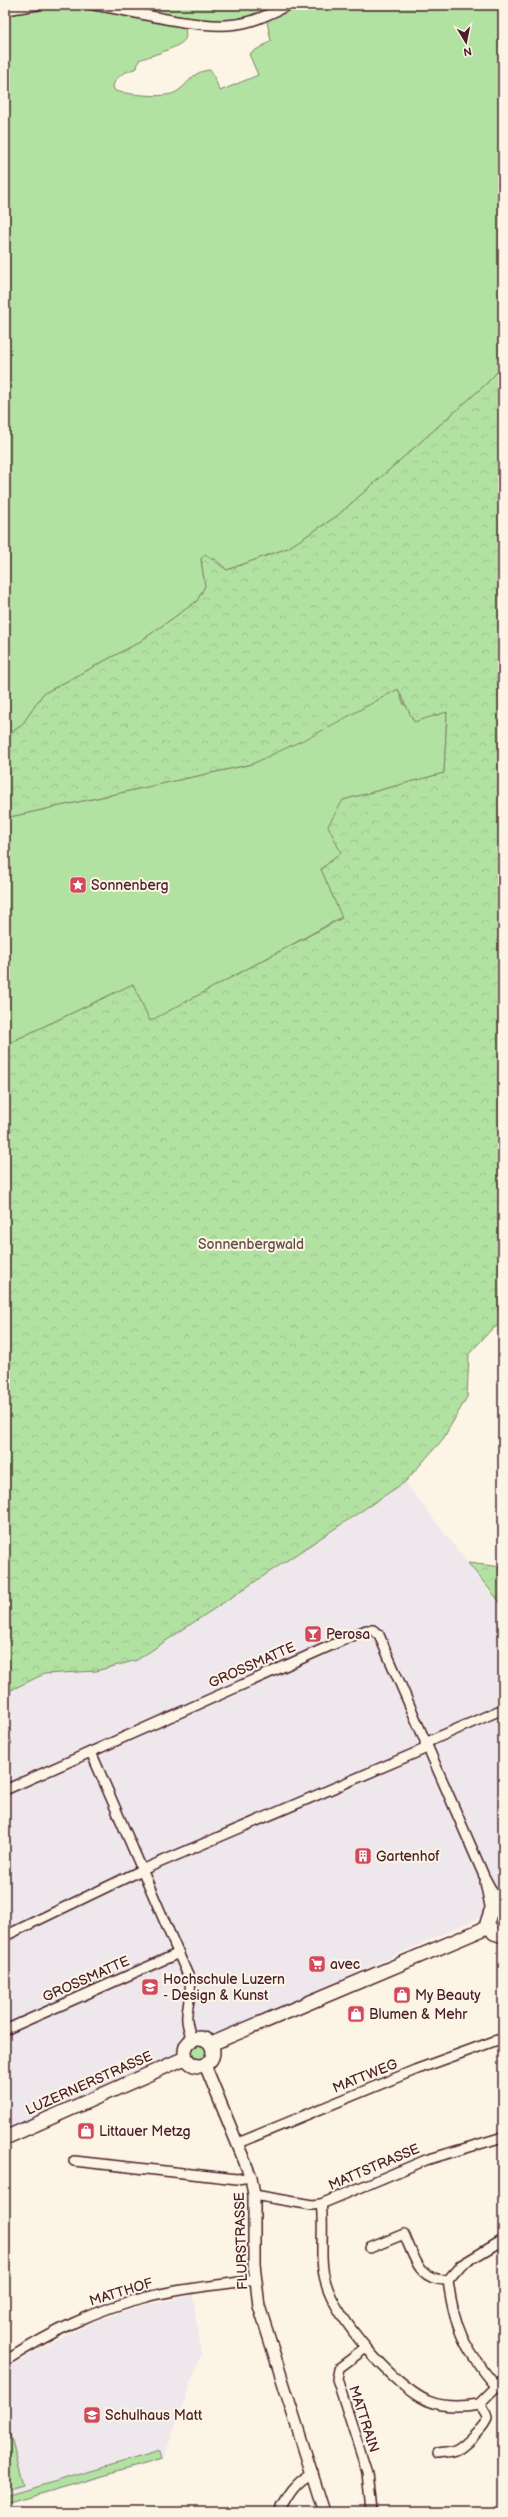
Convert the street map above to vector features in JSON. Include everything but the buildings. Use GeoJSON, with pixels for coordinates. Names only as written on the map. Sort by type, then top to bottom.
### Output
{"type":"FeatureCollection","features":[{"type":"Feature","properties":{"kind":"main road"},"geometry":{"type":"LineString","coordinates":[[498,1908],[487,1919],[488,1927],[494,1933],[503,1936]]}},
{"type":"Feature","properties":{"kind":"main road"},"geometry":{"type":"LineString","coordinates":[[211,2044],[488,1927]]}},
{"type":"Feature","properties":{"kind":"main road"},"geometry":{"type":"LineString","coordinates":[[192,2039],[204,2039],[211,2044],[212,2058],[205,2065],[196,2066],[185,2058],[184,2049],[192,2039]]}},
{"type":"Feature","properties":{"kind":"main road","name":"LUZERNERSTRASSE"},"geometry":{"type":"LineString","coordinates":[[5,2138],[185,2058]]}},
{"type":"Feature","properties":{"kind":"street"},"geometry":{"type":"LineString","coordinates":[[5,10],[38,5]]}},
{"type":"Feature","properties":{"kind":"street"},"geometry":{"type":"LineString","coordinates":[[94,5],[190,22],[230,25],[252,20],[289,5]]}},
{"type":"Feature","properties":{"kind":"street","name":"GROSSMATTE"},"geometry":{"type":"LineString","coordinates":[[5,1790],[366,1630],[373,1630],[379,1635],[498,1908]]}},
{"type":"Feature","properties":{"kind":"street"},"geometry":{"type":"LineString","coordinates":[[5,1936],[142,1870],[426,1745],[503,1709]]}},
{"type":"Feature","properties":{"kind":"street"},"geometry":{"type":"LineString","coordinates":[[91,1752],[190,1980],[191,1987],[185,2011],[187,2024],[192,2039]]}},
{"type":"Feature","properties":{"kind":"street","name":"GROSSMATTE"},"geometry":{"type":"LineString","coordinates":[[5,2030],[179,1953]]}},
{"type":"Feature","properties":{"kind":"street","name":"MATTWEG"},"geometry":{"type":"LineString","coordinates":[[238,2143],[415,2070],[503,2038]]}},
{"type":"Feature","properties":{"kind":"street","name":"FLURSTRASSE"},"geometry":{"type":"LineString","coordinates":[[205,2065],[251,2177],[254,2194],[256,2280],[264,2324],[313,2473],[324,2512]]}},
{"type":"Feature","properties":{"kind":"street","name":"MATTSTRASSE"},"geometry":{"type":"LineString","coordinates":[[254,2194],[312,2205],[321,2204],[426,2160],[503,2137]]}},
{"type":"Feature","properties":{"kind":"street"},"geometry":{"type":"LineString","coordinates":[[74,2160],[230,2179],[251,2177]]}},
{"type":"Feature","properties":{"kind":"street"},"geometry":{"type":"LineString","coordinates":[[321,2204],[325,2281],[339,2312],[366,2348],[409,2388],[428,2400],[454,2406],[479,2404],[503,2380]]}},
{"type":"Feature","properties":{"kind":"street"},"geometry":{"type":"LineString","coordinates":[[370,2248],[404,2234],[428,2278],[436,2281],[448,2280],[462,2265],[503,2240]]}},
{"type":"Feature","properties":{"kind":"street","name":"MATTHOF"},"geometry":{"type":"LineString","coordinates":[[5,2361],[46,2335],[95,2313],[153,2296],[256,2280]]}},
{"type":"Feature","properties":{"kind":"street"},"geometry":{"type":"LineString","coordinates":[[448,2280],[451,2306],[461,2337],[477,2364],[496,2386]]}},
{"type":"Feature","properties":{"kind":"street","name":"MATTRAIN"},"geometry":{"type":"LineString","coordinates":[[366,2348],[339,2368],[337,2379],[366,2472],[371,2512]]}},
{"type":"Feature","properties":{"kind":"street"},"geometry":{"type":"LineString","coordinates":[[438,2454],[456,2451],[484,2424],[487,2418],[479,2404]]}},
{"type":"Feature","properties":{"kind":"street"},"geometry":{"type":"LineString","coordinates":[[279,2512],[290,2490],[301,2480],[313,2473]]}},
{"type":"Feature","properties":{"kind":"shaded area"},"geometry":{"type":"Polygon","coordinates":[[[405,1482],[493,1596],[503,1606],[503,1907],[5,2130],[5,1747],[12,1744],[5,1723],[11,1690],[44,1674],[96,1671],[137,1660],[405,1482]]]}},
{"type":"Feature","properties":{"kind":"shaded area","name":"Schulhaus Matt"},"geometry":{"type":"Polygon","coordinates":[[[193,2295],[201,2355],[163,2460],[5,2506],[5,2370],[34,2352],[91,2323],[136,2307],[193,2295]]]}},
{"type":"Feature","properties":{"kind":"green space"},"geometry":{"type":"Polygon","coordinates":[[[143,5],[282,5],[246,19],[229,22],[204,22],[143,9],[143,5]]]}},
{"type":"Feature","properties":{"kind":"green space"},"geometry":{"type":"Polygon","coordinates":[[[294,5],[503,5],[503,366],[485,385],[337,516],[288,548],[227,570],[215,559],[201,559],[205,586],[197,601],[138,643],[43,694],[22,725],[5,737],[5,14],[62,6],[184,24],[186,36],[182,42],[171,49],[139,60],[137,68],[125,73],[114,83],[113,87],[115,91],[155,96],[176,92],[195,75],[204,71],[211,70],[220,91],[258,75],[249,54],[271,41],[266,17],[294,5]]]}},
{"type":"Feature","properties":{"kind":"green space","name":"Sonnenbergwald"},"geometry":{"type":"Polygon","coordinates":[[[503,366],[503,1322],[490,1331],[469,1354],[467,1397],[443,1439],[405,1482],[137,1660],[96,1671],[44,1674],[11,1690],[5,1723],[5,1045],[133,984],[150,1021],[342,918],[321,869],[341,853],[328,826],[343,800],[444,773],[447,712],[414,722],[398,689],[314,735],[252,764],[5,818],[5,737],[22,725],[43,694],[138,643],[197,601],[205,586],[201,559],[205,554],[227,570],[288,548],[337,516],[485,385],[503,366]]]}},
{"type":"Feature","properties":{"kind":"green space"},"geometry":{"type":"Polygon","coordinates":[[[398,689],[404,705],[447,712],[444,773],[343,800],[341,853],[321,869],[342,917],[150,1022],[133,984],[5,1045],[5,818],[252,764],[398,689]]]}},
{"type":"Feature","properties":{"kind":"green space"},"geometry":{"type":"Polygon","coordinates":[[[468,1563],[503,1567],[503,1606],[468,1563]]]}},
{"type":"Feature","properties":{"kind":"green space"},"geometry":{"type":"Polygon","coordinates":[[[5,1723],[12,1744],[5,1747],[5,1723]]]}},
{"type":"Feature","properties":{"kind":"green space"},"geometry":{"type":"Polygon","coordinates":[[[199,2045],[204,2047],[206,2052],[204,2057],[199,2059],[194,2057],[192,2052],[194,2047],[199,2045]]]}},
{"type":"Feature","properties":{"kind":"green space"},"geometry":{"type":"Polygon","coordinates":[[[5,2416],[24,2485],[5,2490],[5,2416]]]}},
{"type":"Feature","properties":{"kind":"green space"},"geometry":{"type":"Polygon","coordinates":[[[160,2451],[162,2459],[5,2504],[5,2496],[160,2451]]]}},
{"type":"Feature","properties":{"kind":"place","name":"Sonnenberg"},"geometry":{"type":"Point","coordinates":[78,885]}},
{"type":"Feature","properties":{"kind":"place","name":"Perosa"},"geometry":{"type":"Point","coordinates":[313,1634]}},
{"type":"Feature","properties":{"kind":"place","name":"Gartenhof"},"geometry":{"type":"Point","coordinates":[363,1856]}},
{"type":"Feature","properties":{"kind":"place","name":"avec"},"geometry":{"type":"Point","coordinates":[317,1964]}},
{"type":"Feature","properties":{"kind":"place","name":"Hochschule Luzern - Design & Kunst"},"geometry":{"type":"Point","coordinates":[150,1987]}},
{"type":"Feature","properties":{"kind":"place","name":"My Beauty"},"geometry":{"type":"Point","coordinates":[402,1995]}},
{"type":"Feature","properties":{"kind":"place","name":"Blumen & Mehr"},"geometry":{"type":"Point","coordinates":[356,2014]}},
{"type":"Feature","properties":{"kind":"place","name":"Littauer Metzg"},"geometry":{"type":"Point","coordinates":[86,2131]}},
{"type":"Feature","properties":{"kind":"place","name":"Schulhaus Matt"},"geometry":{"type":"Point","coordinates":[92,2415]}}]}
